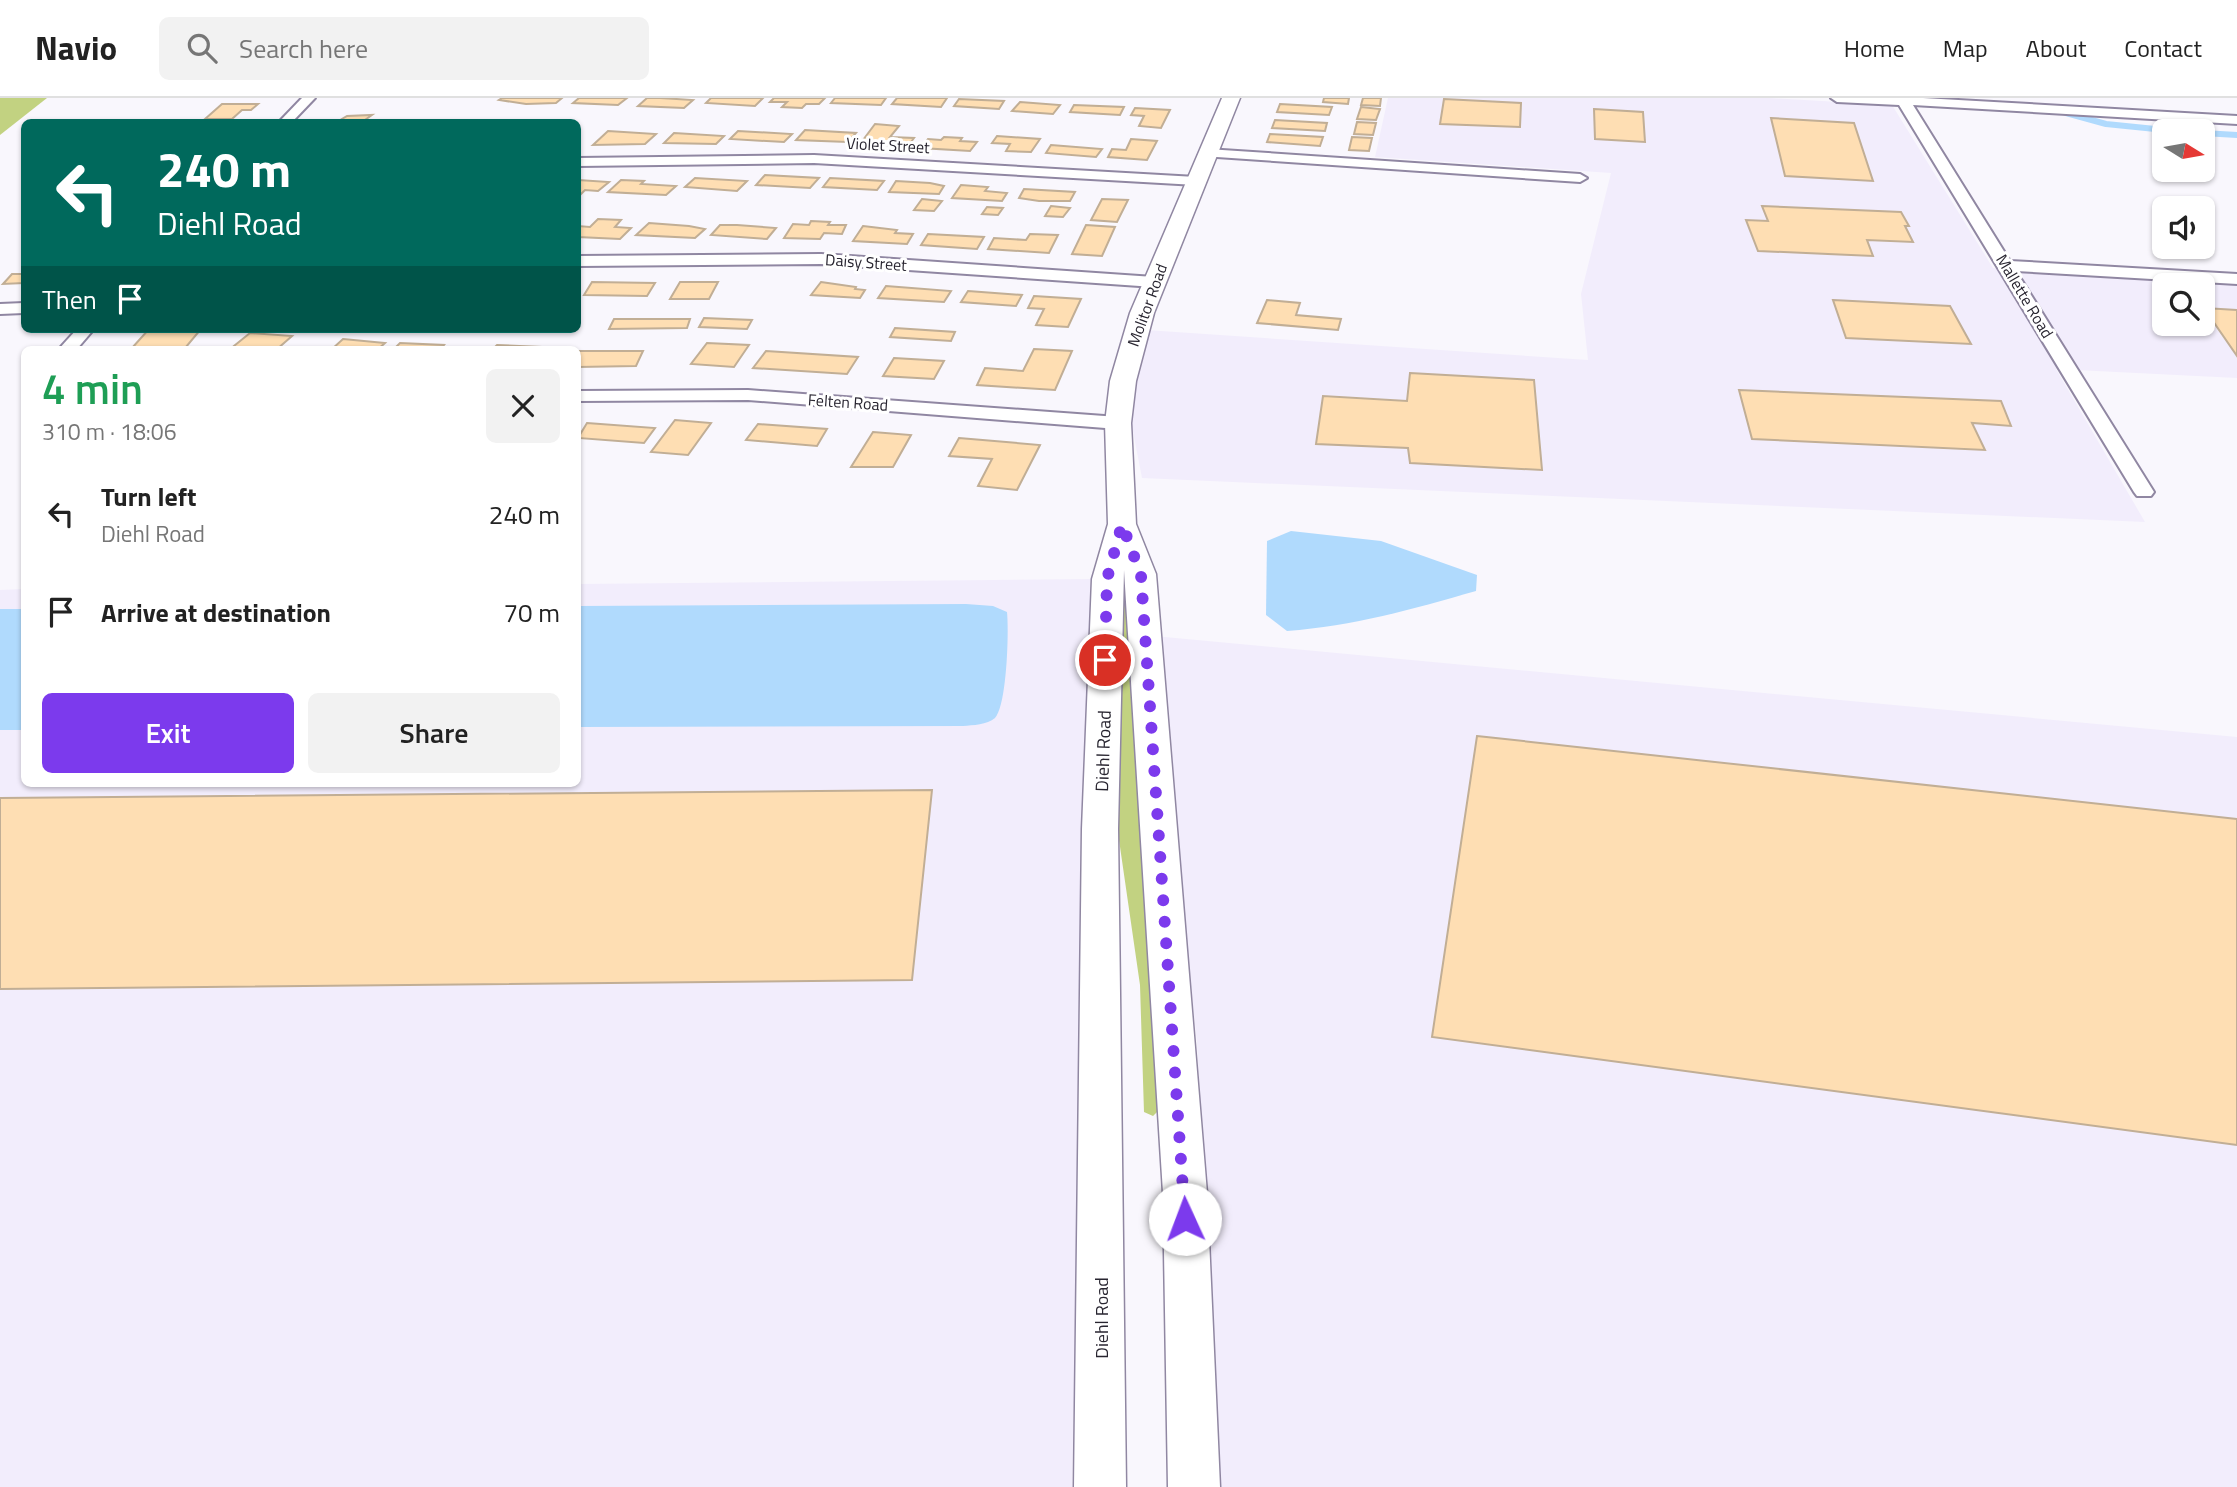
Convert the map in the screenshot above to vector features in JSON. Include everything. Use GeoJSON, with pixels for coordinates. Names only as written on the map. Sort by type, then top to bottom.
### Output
{"type":"FeatureCollection","features":[{"type":"Feature","properties":{"kind":"street"},"geometry":{"type":"LineString","coordinates":[[288,119],[309,98]]}},
{"type":"Feature","properties":{"kind":"street"},"geometry":{"type":"LineString","coordinates":[[1220,98],[1231,98]]}},
{"type":"Feature","properties":{"kind":"street","name":"Molitor Road"},"geometry":{"type":"LineString","coordinates":[[1122,524],[1118,423],[1131,346],[1154,282],[1231,98]]}},
{"type":"Feature","properties":{"kind":"street"},"geometry":{"type":"LineString","coordinates":[[1837,98],[2078,109],[2237,120]]}},
{"type":"Feature","properties":{"kind":"street","name":"Mallette Road"},"geometry":{"type":"LineString","coordinates":[[1904,102],[2007,265],[2144,492]]}},
{"type":"Feature","properties":{"kind":"street"},"geometry":{"type":"LineString","coordinates":[[1208,153],[1580,178]]}},
{"type":"Feature","properties":{"kind":"street","name":"Violet Street"},"geometry":{"type":"LineString","coordinates":[[581,162],[814,159],[1196,181]]}},
{"type":"Feature","properties":{"kind":"street","name":"Daisy Street"},"geometry":{"type":"LineString","coordinates":[[581,261],[821,259],[1154,282]]}},
{"type":"Feature","properties":{"kind":"street"},"geometry":{"type":"LineString","coordinates":[[2007,265],[2237,279]]}},
{"type":"Feature","properties":{"kind":"street"},"geometry":{"type":"LineString","coordinates":[[0,309],[21,307]]}},
{"type":"Feature","properties":{"kind":"street"},"geometry":{"type":"LineString","coordinates":[[71,346],[82,333]]}},
{"type":"Feature","properties":{"kind":"street","name":"Felten Road"},"geometry":{"type":"LineString","coordinates":[[581,396],[748,396],[1118,423]]}},
{"type":"Feature","properties":{"kind":"street"},"geometry":{"type":"LineString","coordinates":[[1122,524],[1141,575],[1185,1193],[1194,1487]]}},
{"type":"Feature","properties":{"kind":"street","name":"Diehl Road"},"geometry":{"type":"LineString","coordinates":[[1100,1487],[1100,829],[1107,579],[1122,524]]}},
{"type":"Feature","properties":{"kind":"shaded area"},"geometry":{"type":"Polygon","coordinates":[[[1388,98],[1769,98],[1892,105],[1993,268],[2152,279],[2152,336],[2215,336],[2215,283],[2237,285],[2237,378],[2056,369],[2145,522],[1142,478],[1130,416],[1146,330],[1588,360],[1581,294],[1611,173],[1375,157],[1388,98]]]}},
{"type":"Feature","properties":{"kind":"shaded area"},"geometry":{"type":"Polygon","coordinates":[[[1093,579],[1072,1487],[0,1487],[0,590],[21,589],[21,787],[581,787],[581,584],[1093,579]]]}},
{"type":"Feature","properties":{"kind":"shaded area"},"geometry":{"type":"Polygon","coordinates":[[[1154,636],[2237,737],[2237,1487],[1218,1487],[1197,1043],[1154,636]]]}},
{"type":"Feature","properties":{"kind":"green space"},"geometry":{"type":"Polygon","coordinates":[[[0,98],[47,98],[0,135],[0,98]]]}},
{"type":"Feature","properties":{"kind":"green space"},"geometry":{"type":"Polygon","coordinates":[[[1121,578],[1125,580],[1158,1111],[1153,1116],[1144,1112],[1140,985],[1118,833],[1121,578]]]}},
{"type":"Feature","properties":{"kind":"water"},"geometry":{"type":"Polygon","coordinates":[[[1291,531],[1381,541],[1477,575],[1476,591],[1359,621],[1287,631],[1266,615],[1267,541],[1291,531]]]}},
{"type":"Feature","properties":{"kind":"water"},"geometry":{"type":"Polygon","coordinates":[[[581,606],[993,606],[1007,612],[1007,650],[1002,699],[995,718],[984,723],[963,726],[581,727],[581,606]]]}},
{"type":"Feature","properties":{"kind":"water"},"geometry":{"type":"Polygon","coordinates":[[[0,609],[21,609],[21,730],[0,730],[0,609]]]}},
{"type":"Feature","properties":{"kind":"building"},"geometry":{"type":"Polygon","coordinates":[[[562,98],[556,103],[526,104],[499,100],[562,98]]]}},
{"type":"Feature","properties":{"kind":"building"},"geometry":{"type":"Polygon","coordinates":[[[579,98],[627,98],[618,105],[573,103],[579,98]]]}},
{"type":"Feature","properties":{"kind":"building"},"geometry":{"type":"Polygon","coordinates":[[[647,98],[693,100],[684,108],[638,106],[647,98]]]}},
{"type":"Feature","properties":{"kind":"building"},"geometry":{"type":"Polygon","coordinates":[[[711,98],[763,98],[755,106],[706,103],[711,98]]]}},
{"type":"Feature","properties":{"kind":"building"},"geometry":{"type":"Polygon","coordinates":[[[774,98],[825,98],[819,104],[806,104],[802,108],[782,107],[787,102],[770,102],[774,98]]]}},
{"type":"Feature","properties":{"kind":"building"},"geometry":{"type":"Polygon","coordinates":[[[835,98],[886,98],[881,105],[831,103],[835,98]]]}},
{"type":"Feature","properties":{"kind":"building"},"geometry":{"type":"Polygon","coordinates":[[[897,98],[947,98],[941,107],[892,104],[897,98]]]}},
{"type":"Feature","properties":{"kind":"building"},"geometry":{"type":"Polygon","coordinates":[[[1324,98],[1349,98],[1348,104],[1323,102],[1324,98]]]}},
{"type":"Feature","properties":{"kind":"building"},"geometry":{"type":"Polygon","coordinates":[[[1363,98],[1381,98],[1380,106],[1361,105],[1363,98]]]}},
{"type":"Feature","properties":{"kind":"building"},"geometry":{"type":"Polygon","coordinates":[[[959,99],[1004,101],[999,109],[954,106],[959,99]]]}},
{"type":"Feature","properties":{"kind":"building"},"geometry":{"type":"Polygon","coordinates":[[[1444,99],[1521,103],[1520,127],[1440,124],[1444,99]]]}},
{"type":"Feature","properties":{"kind":"building"},"geometry":{"type":"Polygon","coordinates":[[[1020,102],[1060,105],[1053,114],[1012,111],[1020,102]]]}},
{"type":"Feature","properties":{"kind":"building"},"geometry":{"type":"Polygon","coordinates":[[[222,104],[258,104],[251,110],[242,110],[232,119],[205,119],[222,104]]]}},
{"type":"Feature","properties":{"kind":"building"},"geometry":{"type":"Polygon","coordinates":[[[1280,104],[1332,107],[1329,115],[1277,112],[1280,104]]]}},
{"type":"Feature","properties":{"kind":"building"},"geometry":{"type":"Polygon","coordinates":[[[1074,105],[1124,107],[1120,115],[1070,112],[1074,105]]]}},
{"type":"Feature","properties":{"kind":"building"},"geometry":{"type":"Polygon","coordinates":[[[1361,107],[1380,109],[1376,120],[1357,119],[1361,107]]]}},
{"type":"Feature","properties":{"kind":"building"},"geometry":{"type":"Polygon","coordinates":[[[1135,108],[1170,110],[1161,128],[1139,126],[1144,116],[1131,115],[1135,108]]]}},
{"type":"Feature","properties":{"kind":"building"},"geometry":{"type":"Polygon","coordinates":[[[1594,109],[1643,112],[1645,142],[1595,139],[1594,109]]]}},
{"type":"Feature","properties":{"kind":"building"},"geometry":{"type":"Polygon","coordinates":[[[372,115],[366,119],[342,119],[347,116],[372,115]]]}},
{"type":"Feature","properties":{"kind":"building"},"geometry":{"type":"Polygon","coordinates":[[[1771,118],[1854,123],[1873,181],[1785,176],[1771,118]]]}},
{"type":"Feature","properties":{"kind":"building"},"geometry":{"type":"Polygon","coordinates":[[[1275,120],[1327,123],[1325,131],[1272,128],[1275,120]]]}},
{"type":"Feature","properties":{"kind":"building"},"geometry":{"type":"Polygon","coordinates":[[[1357,122],[1376,123],[1373,135],[1354,134],[1357,122]]]}},
{"type":"Feature","properties":{"kind":"building"},"geometry":{"type":"Polygon","coordinates":[[[875,124],[899,126],[890,137],[914,138],[908,146],[860,144],[875,124]]]}},
{"type":"Feature","properties":{"kind":"building"},"geometry":{"type":"Polygon","coordinates":[[[805,130],[856,133],[848,142],[796,140],[805,130]]]}},
{"type":"Feature","properties":{"kind":"building"},"geometry":{"type":"Polygon","coordinates":[[[608,131],[656,134],[645,144],[593,145],[608,131]]]}},
{"type":"Feature","properties":{"kind":"building"},"geometry":{"type":"Polygon","coordinates":[[[738,131],[792,134],[784,142],[730,139],[738,131]]]}},
{"type":"Feature","properties":{"kind":"building"},"geometry":{"type":"Polygon","coordinates":[[[674,133],[724,136],[716,144],[664,143],[674,133]]]}},
{"type":"Feature","properties":{"kind":"building"},"geometry":{"type":"Polygon","coordinates":[[[1270,134],[1323,137],[1320,146],[1267,142],[1270,134]]]}},
{"type":"Feature","properties":{"kind":"building"},"geometry":{"type":"Polygon","coordinates":[[[997,136],[1040,139],[1031,152],[1006,151],[1010,144],[992,143],[997,136]]]}},
{"type":"Feature","properties":{"kind":"building"},"geometry":{"type":"Polygon","coordinates":[[[944,137],[977,142],[970,151],[921,148],[928,139],[941,140],[944,137]]]}},
{"type":"Feature","properties":{"kind":"building"},"geometry":{"type":"Polygon","coordinates":[[[1352,137],[1372,138],[1369,151],[1349,150],[1352,137]]]}},
{"type":"Feature","properties":{"kind":"building"},"geometry":{"type":"Polygon","coordinates":[[[1131,139],[1157,141],[1147,160],[1108,157],[1112,149],[1126,150],[1131,139]]]}},
{"type":"Feature","properties":{"kind":"building"},"geometry":{"type":"Polygon","coordinates":[[[1051,145],[1102,149],[1096,157],[1046,153],[1051,145]]]}},
{"type":"Feature","properties":{"kind":"building"},"geometry":{"type":"Polygon","coordinates":[[[765,175],[819,178],[810,188],[756,185],[765,175]]]}},
{"type":"Feature","properties":{"kind":"building"},"geometry":{"type":"Polygon","coordinates":[[[695,178],[747,181],[737,191],[685,187],[695,178]]]}},
{"type":"Feature","properties":{"kind":"building"},"geometry":{"type":"Polygon","coordinates":[[[830,178],[884,181],[877,190],[823,187],[830,178]]]}},
{"type":"Feature","properties":{"kind":"building"},"geometry":{"type":"Polygon","coordinates":[[[581,180],[609,182],[598,191],[585,190],[581,194],[581,180]]]}},
{"type":"Feature","properties":{"kind":"building"},"geometry":{"type":"Polygon","coordinates":[[[621,180],[676,186],[666,195],[608,192],[621,180]]]}},
{"type":"Feature","properties":{"kind":"building"},"geometry":{"type":"Polygon","coordinates":[[[896,181],[944,186],[939,194],[889,192],[896,181]]]}},
{"type":"Feature","properties":{"kind":"building"},"geometry":{"type":"Polygon","coordinates":[[[961,185],[988,187],[985,191],[1007,193],[1002,201],[952,198],[961,185]]]}},
{"type":"Feature","properties":{"kind":"building"},"geometry":{"type":"Polygon","coordinates":[[[1024,189],[1075,192],[1070,201],[1039,201],[1019,198],[1024,189]]]}},
{"type":"Feature","properties":{"kind":"building"},"geometry":{"type":"Polygon","coordinates":[[[922,199],[942,201],[934,211],[914,210],[922,199]]]}},
{"type":"Feature","properties":{"kind":"building"},"geometry":{"type":"Polygon","coordinates":[[[1102,199],[1128,200],[1117,222],[1091,220],[1102,199]]]}},
{"type":"Feature","properties":{"kind":"building"},"geometry":{"type":"Polygon","coordinates":[[[1051,206],[1070,208],[1063,217],[1045,216],[1051,206]]]}},
{"type":"Feature","properties":{"kind":"building"},"geometry":{"type":"Polygon","coordinates":[[[1762,206],[1901,212],[1909,226],[1905,226],[1913,242],[1867,240],[1873,256],[1758,251],[1746,220],[1768,221],[1762,206]]]}},
{"type":"Feature","properties":{"kind":"building"},"geometry":{"type":"Polygon","coordinates":[[[987,207],[1003,208],[998,215],[982,214],[987,207]]]}},
{"type":"Feature","properties":{"kind":"building"},"geometry":{"type":"Polygon","coordinates":[[[598,219],[621,220],[615,227],[631,228],[620,239],[581,237],[581,226],[590,227],[598,219]]]}},
{"type":"Feature","properties":{"kind":"building"},"geometry":{"type":"Polygon","coordinates":[[[811,221],[846,225],[842,234],[824,233],[820,239],[784,238],[793,224],[809,225],[811,221]]]}},
{"type":"Feature","properties":{"kind":"building"},"geometry":{"type":"Polygon","coordinates":[[[649,223],[705,229],[695,238],[636,235],[649,223]]]}},
{"type":"Feature","properties":{"kind":"building"},"geometry":{"type":"Polygon","coordinates":[[[720,225],[776,228],[767,239],[711,235],[720,225]]]}},
{"type":"Feature","properties":{"kind":"building"},"geometry":{"type":"Polygon","coordinates":[[[1086,225],[1115,227],[1102,256],[1072,254],[1086,225]]]}},
{"type":"Feature","properties":{"kind":"building"},"geometry":{"type":"Polygon","coordinates":[[[863,226],[913,234],[907,244],[853,241],[863,226]]]}},
{"type":"Feature","properties":{"kind":"building"},"geometry":{"type":"Polygon","coordinates":[[[928,234],[984,237],[977,249],[921,245],[928,234]]]}},
{"type":"Feature","properties":{"kind":"building"},"geometry":{"type":"Polygon","coordinates":[[[1030,234],[1058,235],[1049,253],[988,249],[994,238],[1026,240],[1030,234]]]}},
{"type":"Feature","properties":{"kind":"building"},"geometry":{"type":"Polygon","coordinates":[[[12,274],[21,274],[21,283],[3,284],[12,274]]]}},
{"type":"Feature","properties":{"kind":"building"},"geometry":{"type":"Polygon","coordinates":[[[592,282],[655,283],[647,296],[584,295],[592,282]]]}},
{"type":"Feature","properties":{"kind":"building"},"geometry":{"type":"Polygon","coordinates":[[[680,282],[718,282],[709,299],[670,299],[680,282]]]}},
{"type":"Feature","properties":{"kind":"building"},"geometry":{"type":"Polygon","coordinates":[[[821,282],[865,290],[860,298],[811,295],[821,282]]]}},
{"type":"Feature","properties":{"kind":"building"},"geometry":{"type":"Polygon","coordinates":[[[886,286],[951,291],[944,302],[878,298],[886,286]]]}},
{"type":"Feature","properties":{"kind":"building"},"geometry":{"type":"Polygon","coordinates":[[[968,291],[1022,295],[1016,306],[961,302],[968,291]]]}},
{"type":"Feature","properties":{"kind":"building"},"geometry":{"type":"Polygon","coordinates":[[[1034,296],[1081,299],[1068,327],[1036,325],[1044,309],[1028,308],[1034,296]]]}},
{"type":"Feature","properties":{"kind":"building"},"geometry":{"type":"Polygon","coordinates":[[[1267,300],[1300,303],[1296,315],[1341,319],[1338,330],[1257,323],[1267,300]]]}},
{"type":"Feature","properties":{"kind":"building"},"geometry":{"type":"Polygon","coordinates":[[[1833,300],[1950,306],[1971,344],[1846,338],[1833,300]]]}},
{"type":"Feature","properties":{"kind":"building"},"geometry":{"type":"Polygon","coordinates":[[[2215,309],[2237,310],[2237,356],[2215,324],[2215,309]]]}},
{"type":"Feature","properties":{"kind":"building"},"geometry":{"type":"Polygon","coordinates":[[[704,318],[752,320],[747,329],[699,327],[704,318]]]}},
{"type":"Feature","properties":{"kind":"building"},"geometry":{"type":"Polygon","coordinates":[[[614,319],[690,319],[687,328],[609,329],[614,319]]]}},
{"type":"Feature","properties":{"kind":"building"},"geometry":{"type":"Polygon","coordinates":[[[895,328],[955,332],[951,341],[890,337],[895,328]]]}},
{"type":"Feature","properties":{"kind":"building"},"geometry":{"type":"Polygon","coordinates":[[[145,333],[198,333],[187,346],[134,346],[145,333]]]}},
{"type":"Feature","properties":{"kind":"building"},"geometry":{"type":"Polygon","coordinates":[[[250,333],[292,336],[281,346],[234,346],[250,333]]]}},
{"type":"Feature","properties":{"kind":"building"},"geometry":{"type":"Polygon","coordinates":[[[343,339],[385,343],[382,346],[335,346],[343,339]]]}},
{"type":"Feature","properties":{"kind":"building"},"geometry":{"type":"Polygon","coordinates":[[[400,343],[444,345],[443,346],[397,346],[400,343]]]}},
{"type":"Feature","properties":{"kind":"building"},"geometry":{"type":"Polygon","coordinates":[[[707,343],[749,345],[734,367],[691,364],[707,343]]]}},
{"type":"Feature","properties":{"kind":"building"},"geometry":{"type":"Polygon","coordinates":[[[1034,349],[1072,351],[1055,390],[977,385],[985,368],[1023,371],[1034,349]]]}},
{"type":"Feature","properties":{"kind":"building"},"geometry":{"type":"Polygon","coordinates":[[[581,351],[643,351],[636,366],[581,367],[581,351]]]}},
{"type":"Feature","properties":{"kind":"building"},"geometry":{"type":"Polygon","coordinates":[[[766,351],[858,357],[847,374],[753,368],[766,351]]]}},
{"type":"Feature","properties":{"kind":"building"},"geometry":{"type":"Polygon","coordinates":[[[894,358],[944,361],[934,379],[883,376],[894,358]]]}},
{"type":"Feature","properties":{"kind":"building"},"geometry":{"type":"Polygon","coordinates":[[[1410,373],[1534,380],[1542,470],[1410,463],[1408,448],[1316,444],[1323,396],[1407,401],[1410,373]]]}},
{"type":"Feature","properties":{"kind":"building"},"geometry":{"type":"Polygon","coordinates":[[[1739,390],[2001,401],[2011,426],[1972,423],[1985,450],[1752,439],[1739,390]]]}},
{"type":"Feature","properties":{"kind":"building"},"geometry":{"type":"Polygon","coordinates":[[[675,420],[711,423],[688,455],[651,452],[675,420]]]}},
{"type":"Feature","properties":{"kind":"building"},"geometry":{"type":"Polygon","coordinates":[[[587,423],[655,428],[644,443],[581,438],[587,423]]]}},
{"type":"Feature","properties":{"kind":"building"},"geometry":{"type":"Polygon","coordinates":[[[758,424],[827,429],[817,446],[746,440],[758,424]]]}},
{"type":"Feature","properties":{"kind":"building"},"geometry":{"type":"Polygon","coordinates":[[[873,432],[911,435],[893,467],[851,467],[873,432]]]}},
{"type":"Feature","properties":{"kind":"building"},"geometry":{"type":"Polygon","coordinates":[[[959,438],[1040,445],[1017,490],[978,486],[992,459],[949,456],[959,438]]]}},
{"type":"Feature","properties":{"kind":"building"},"geometry":{"type":"Polygon","coordinates":[[[1477,736],[2237,819],[2237,1145],[1432,1037],[1477,736]]]}},
{"type":"Feature","properties":{"kind":"building"},"geometry":{"type":"Polygon","coordinates":[[[932,790],[912,980],[0,989],[0,798],[932,790]]]}},
{"type":"Feature","properties":{"kind":"waterway"},"geometry":{"type":"LineString","coordinates":[[2066,113],[2106,124],[2152,129]]}},
{"type":"Feature","properties":{"kind":"waterway"},"geometry":{"type":"LineString","coordinates":[[2216,134],[2237,135]]}},
{"type":"Feature","properties":{"kind":"route"},"geometry":{"type":"LineString","coordinates":[[1105,660],[1107,579],[1122,524],[1141,575],[1170,963],[1185,1219]]}}]}
